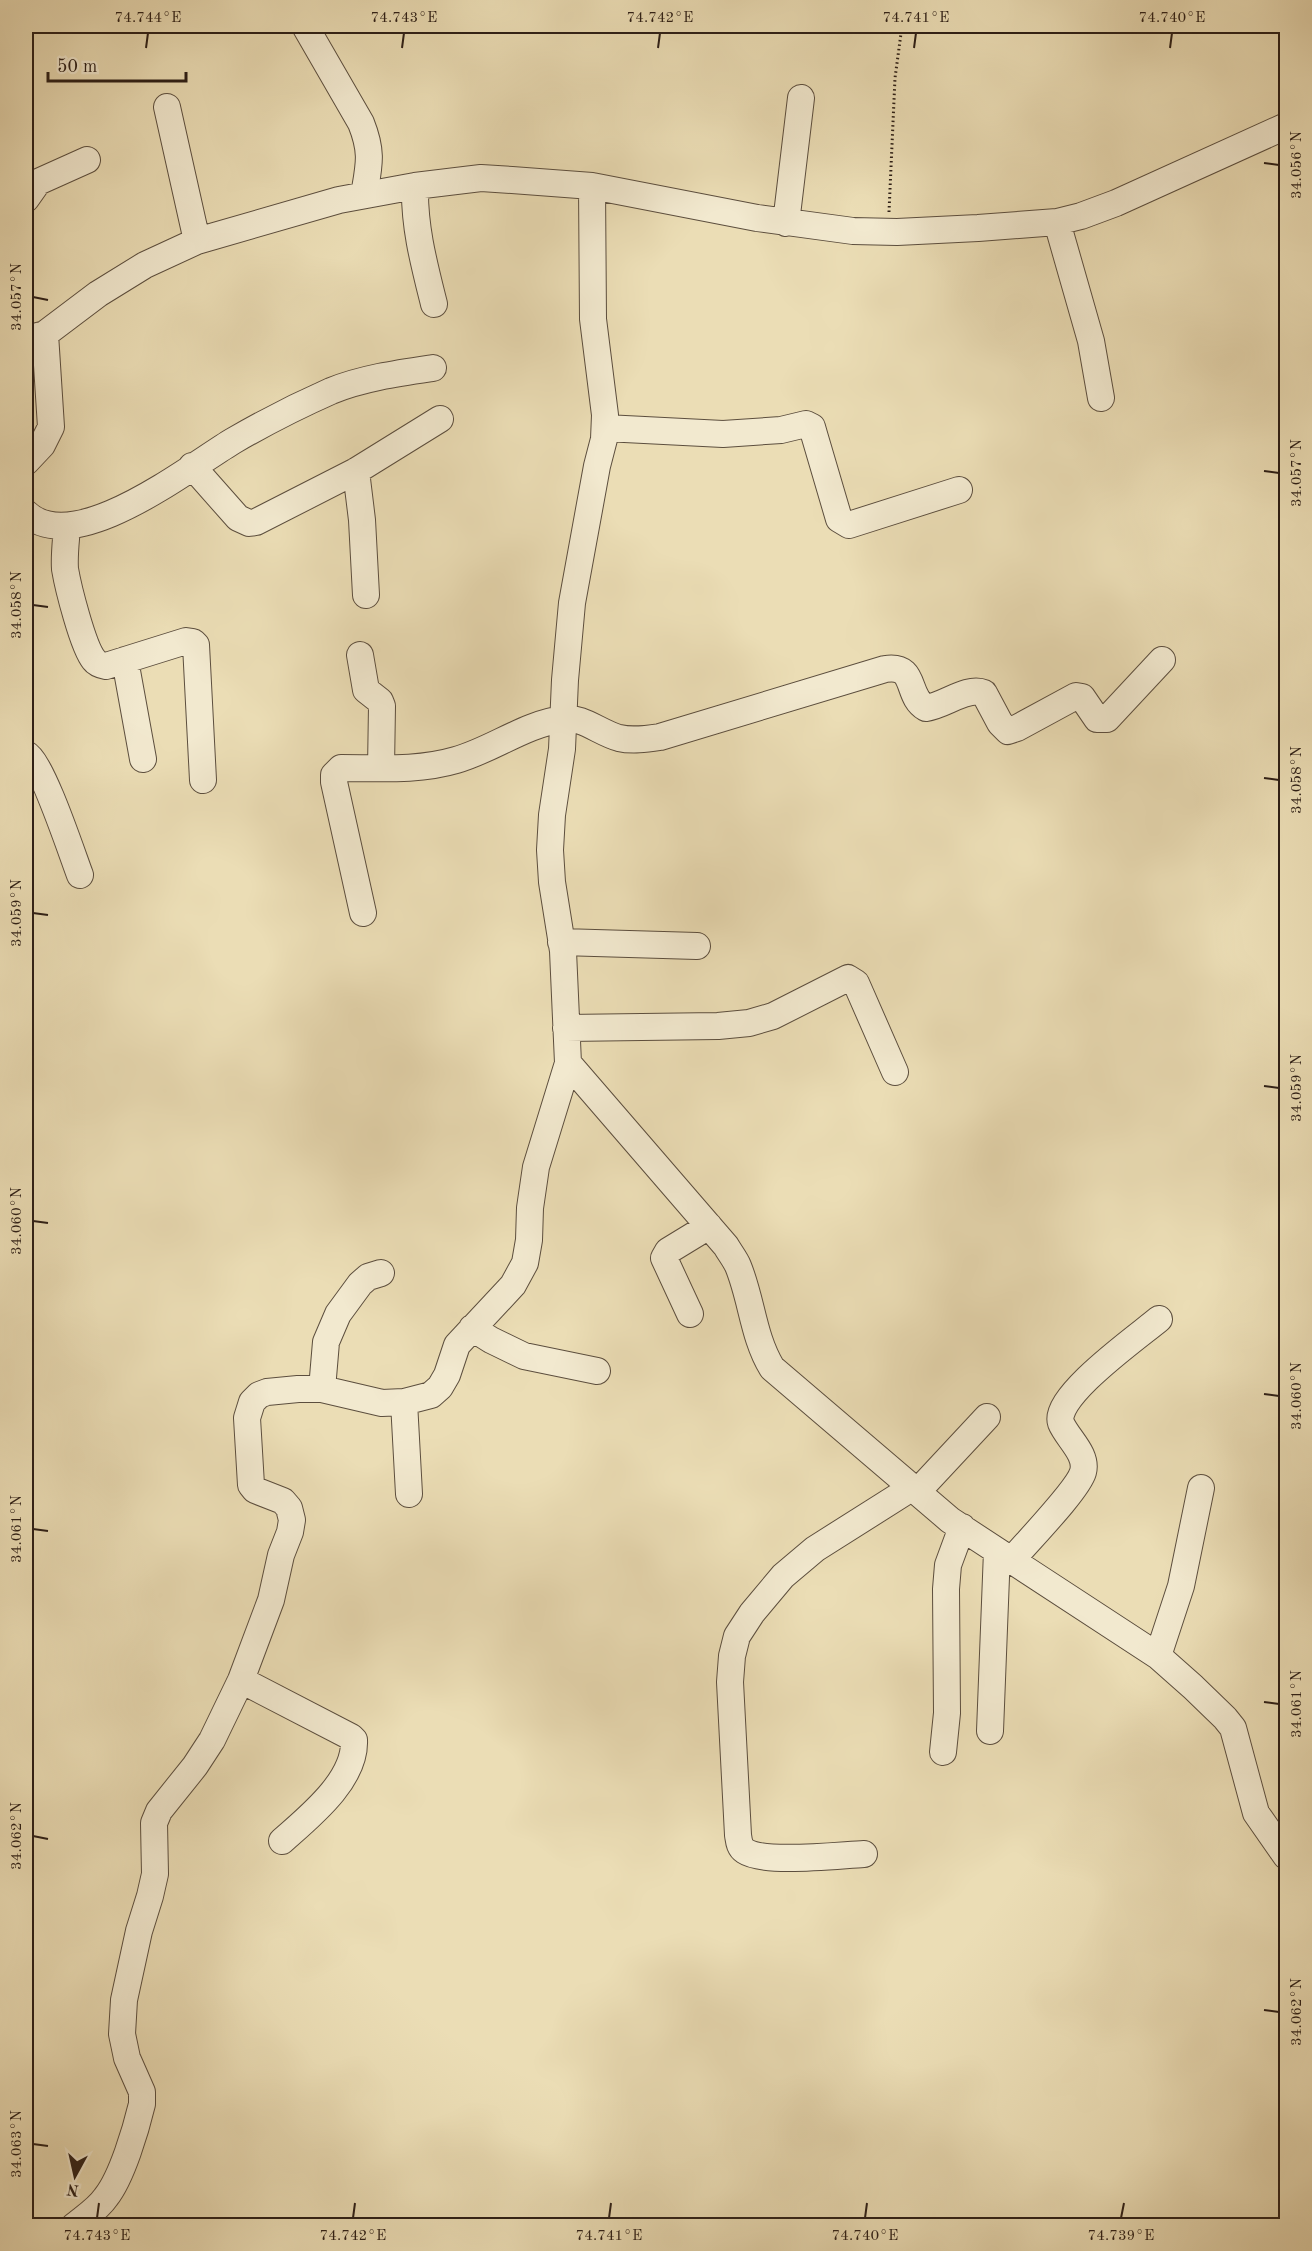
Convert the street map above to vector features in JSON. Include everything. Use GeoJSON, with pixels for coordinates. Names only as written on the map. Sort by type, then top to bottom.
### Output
{"type":"FeatureCollection","features":[{"type":"Feature","properties":{"kind":"street"},"geometry":{"type":"LineString","coordinates":[[305,26],[362,123],[369,145],[370,160],[364,195]]}},
{"type":"Feature","properties":{"kind":"street"},"geometry":{"type":"LineString","coordinates":[[786,223],[801,98]]}},
{"type":"Feature","properties":{"kind":"street"},"geometry":{"type":"LineString","coordinates":[[167,107],[197,242]]}},
{"type":"Feature","properties":{"kind":"street"},"geometry":{"type":"LineString","coordinates":[[26,462],[42,445],[51,428],[35,336],[145,265],[197,242],[339,200],[415,186],[481,178],[592,186],[786,223],[853,231],[888,232],[1057,222],[1082,216],[1116,203],[1287,126]]}},
{"type":"Feature","properties":{"kind":"street"},"geometry":{"type":"LineString","coordinates":[[26,199],[34,184],[87,160]]}},
{"type":"Feature","properties":{"kind":"street"},"geometry":{"type":"LineString","coordinates":[[415,186],[414,210],[417,235],[434,304]]}},
{"type":"Feature","properties":{"kind":"street"},"geometry":{"type":"LineString","coordinates":[[74,2226],[107,2197],[119,2174],[142,2104],[142,2092],[128,2058],[122,2034],[124,2000],[139,1931],[155,1874],[154,1823],[159,1811],[195,1766],[212,1740],[241,1680],[272,1600],[281,1555],[291,1532],[292,1520],[289,1508],[282,1501],[261,1493],[251,1485],[248,1410],[259,1395],[298,1389],[322,1389],[382,1404],[404,1402],[431,1395],[440,1387],[447,1375],[457,1345],[513,1285],[525,1263],[536,1167],[568,1063],[561,942],[552,882],[550,850],[572,603],[606,415],[593,319],[592,186]]}},
{"type":"Feature","properties":{"kind":"street"},"geometry":{"type":"LineString","coordinates":[[1057,222],[1091,341],[1101,398]]}},
{"type":"Feature","properties":{"kind":"street"},"geometry":{"type":"LineString","coordinates":[[26,513],[36,522],[51,527],[68,527],[138,502],[192,466],[261,425],[333,390],[382,376],[433,368]]}},
{"type":"Feature","properties":{"kind":"street"},"geometry":{"type":"LineString","coordinates":[[192,466],[238,518],[249,523],[261,520],[356,471],[440,419]]}},
{"type":"Feature","properties":{"kind":"street"},"geometry":{"type":"LineString","coordinates":[[605,428],[723,434],[781,430],[806,424],[812,427],[839,519],[849,525],[959,490]]}},
{"type":"Feature","properties":{"kind":"street"},"geometry":{"type":"LineString","coordinates":[[356,471],[362,520],[366,595]]}},
{"type":"Feature","properties":{"kind":"street"},"geometry":{"type":"LineString","coordinates":[[68,527],[64,553],[65,570],[77,617],[90,655],[95,661],[106,666],[186,641],[196,645],[203,780]]}},
{"type":"Feature","properties":{"kind":"street"},"geometry":{"type":"LineString","coordinates":[[360,655],[366,690],[380,701],[381,706],[381,768]]}},
{"type":"Feature","properties":{"kind":"street"},"geometry":{"type":"LineString","coordinates":[[125,660],[144,759]]}},
{"type":"Feature","properties":{"kind":"street"},"geometry":{"type":"LineString","coordinates":[[363,913],[334,775],[342,768],[432,765],[457,760],[534,727],[563,719],[587,724],[618,738],[648,739],[895,667],[908,676],[918,701],[926,708],[971,693],[984,693],[1000,723],[1008,731],[1076,696],[1082,697],[1097,719],[1107,719],[1162,660]]}},
{"type":"Feature","properties":{"kind":"street"},"geometry":{"type":"LineString","coordinates":[[26,754],[33,760],[45,783],[80,875]]}},
{"type":"Feature","properties":{"kind":"street"},"geometry":{"type":"LineString","coordinates":[[561,942],[697,946]]}},
{"type":"Feature","properties":{"kind":"street"},"geometry":{"type":"LineString","coordinates":[[566,1028],[718,1026],[749,1023],[772,1016],[849,978],[856,983],[895,1072]]}},
{"type":"Feature","properties":{"kind":"street"},"geometry":{"type":"LineString","coordinates":[[568,1063],[726,1246],[738,1265],[756,1333],[763,1354],[772,1368],[962,1527],[1158,1656],[1226,1718],[1233,1728],[1256,1813],[1287,1856]]}},
{"type":"Feature","properties":{"kind":"street"},"geometry":{"type":"LineString","coordinates":[[690,1314],[664,1258],[668,1251],[709,1226]]}},
{"type":"Feature","properties":{"kind":"street"},"geometry":{"type":"LineString","coordinates":[[322,1389],[326,1342],[338,1314],[360,1284],[368,1277],[381,1273]]}},
{"type":"Feature","properties":{"kind":"street"},"geometry":{"type":"LineString","coordinates":[[990,1731],[1004,1556],[1070,1491],[1083,1472],[1083,1461],[1061,1423],[1060,1412],[1064,1404],[1095,1371],[1159,1319]]}},
{"type":"Feature","properties":{"kind":"street"},"geometry":{"type":"LineString","coordinates":[[472,1328],[524,1356],[597,1371]]}},
{"type":"Feature","properties":{"kind":"street"},"geometry":{"type":"LineString","coordinates":[[404,1402],[409,1494]]}},
{"type":"Feature","properties":{"kind":"street"},"geometry":{"type":"LineString","coordinates":[[864,1854],[812,1857],[760,1856],[744,1850],[740,1844],[730,1682],[732,1656],[737,1636],[752,1613],[783,1576],[815,1549],[915,1489],[987,1417]]}},
{"type":"Feature","properties":{"kind":"street"},"geometry":{"type":"LineString","coordinates":[[1158,1656],[1180,1586],[1201,1488]]}},
{"type":"Feature","properties":{"kind":"street"},"geometry":{"type":"LineString","coordinates":[[943,1752],[947,1701],[946,1589],[948,1565],[962,1527]]}},
{"type":"Feature","properties":{"kind":"street"},"geometry":{"type":"LineString","coordinates":[[241,1680],[354,1740],[353,1756],[339,1782],[318,1807],[282,1841]]}},
{"type":"Feature","properties":{"kind":"path"},"geometry":{"type":"LineString","coordinates":[[888,232],[895,78],[903,26]]}}]}
